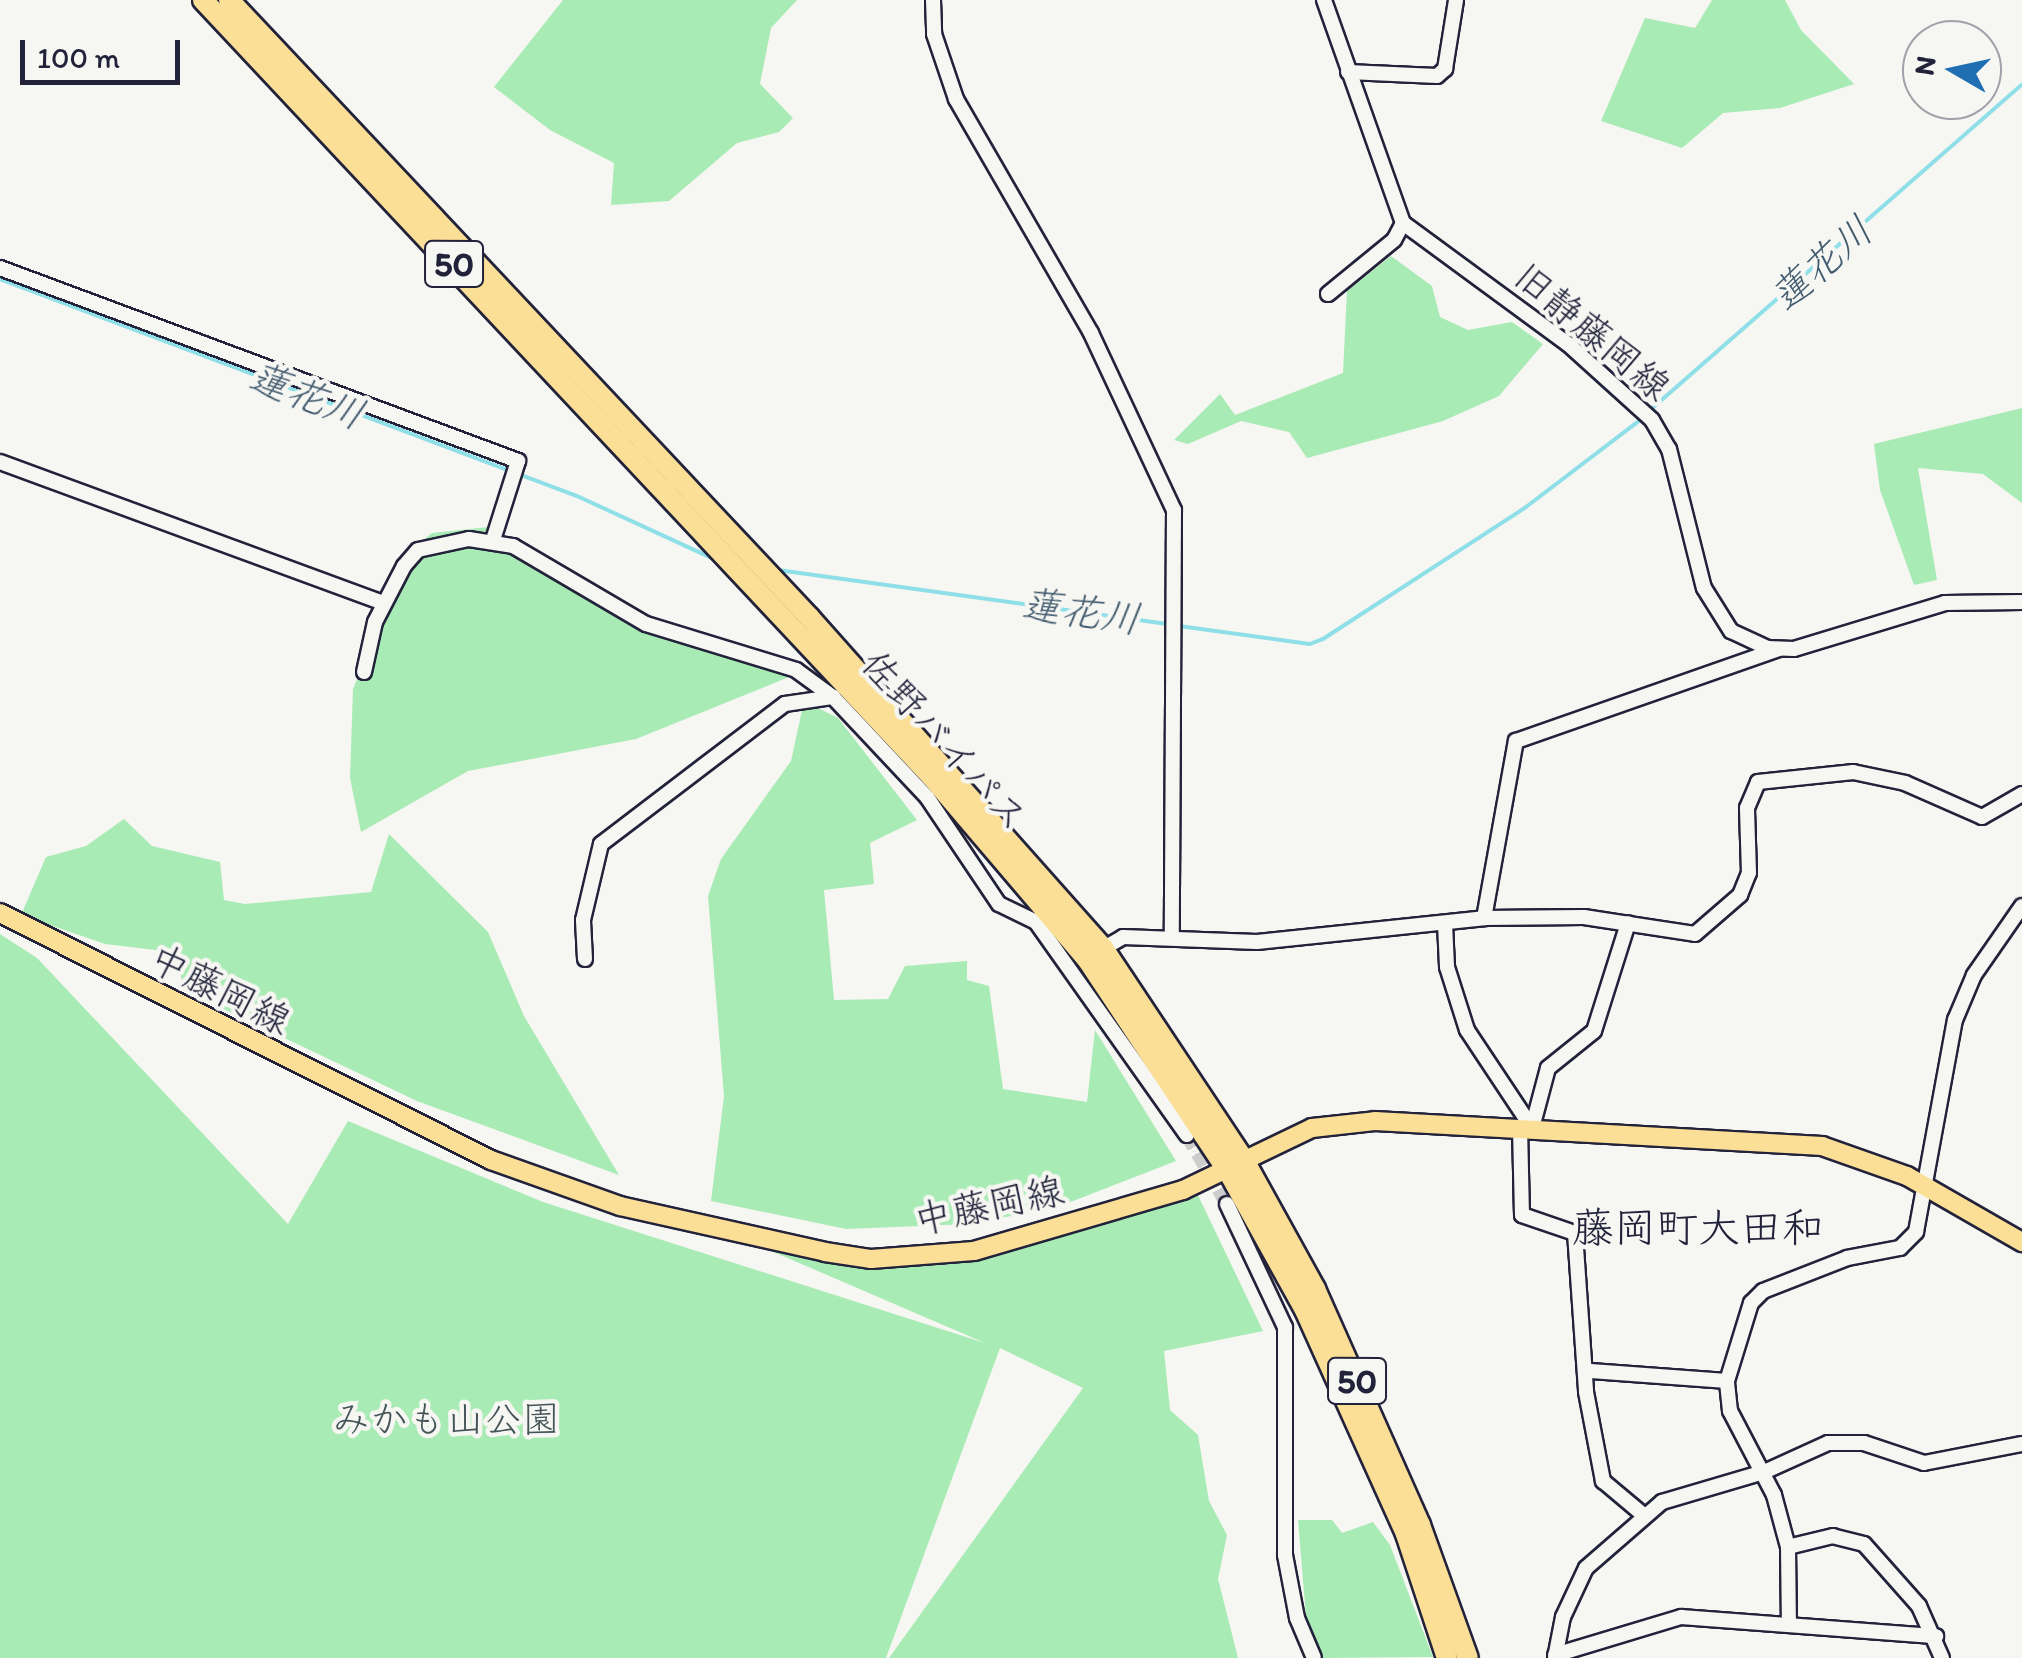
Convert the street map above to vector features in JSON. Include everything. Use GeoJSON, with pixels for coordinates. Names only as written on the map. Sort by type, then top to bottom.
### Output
{"type":"FeatureCollection","features":[{"type":"Feature","properties":{"kind":"highway","name":"佐野バイパス"},"geometry":{"type":"LineString","coordinates":[[204,0],[931,776],[1088,959]]}},
{"type":"Feature","properties":{"kind":"highway","name":"佐野バイパス"},"geometry":{"type":"LineString","coordinates":[[229,0],[810,618],[1088,959],[1236,1167],[1381,1433],[1468,1658]]}},
{"type":"Feature","properties":{"kind":"highway","name":"佐野バイパス"},"geometry":{"type":"LineString","coordinates":[[1236,1167],[1366,1438],[1447,1658]]}},
{"type":"Feature","properties":{"kind":"main road","name":"中藤岡線"},"geometry":{"type":"LineString","coordinates":[[0,913],[448,1141],[558,1186],[695,1225],[856,1256],[925,1258],[1014,1240],[1236,1167],[1326,1125],[1526,1128],[1822,1146],[1926,1185],[2022,1242]]}},
{"type":"Feature","properties":{"kind":"street"},"geometry":{"type":"LineString","coordinates":[[932,0],[934,34],[956,99],[1165,479],[1177,540],[1172,937]]}},
{"type":"Feature","properties":{"kind":"street"},"geometry":{"type":"LineString","coordinates":[[1324,0],[1402,222],[1394,240],[1328,294]]}},
{"type":"Feature","properties":{"kind":"street"},"geometry":{"type":"LineString","coordinates":[[1348,72],[1437,76],[1456,0]]}},
{"type":"Feature","properties":{"kind":"street","name":"旧静藤岡線"},"geometry":{"type":"LineString","coordinates":[[1402,222],[1636,402],[1669,448],[1710,603],[1731,631],[1778,649]]}},
{"type":"Feature","properties":{"kind":"street"},"geometry":{"type":"LineString","coordinates":[[0,268],[517,463],[493,540]]}},
{"type":"Feature","properties":{"kind":"street"},"geometry":{"type":"LineString","coordinates":[[0,462],[383,602]]}},
{"type":"Feature","properties":{"kind":"street"},"geometry":{"type":"LineString","coordinates":[[364,672],[383,602],[418,550],[493,540],[646,624],[796,670],[834,698],[927,798],[998,904],[1036,922],[1088,959],[1187,1136]]}},
{"type":"Feature","properties":{"kind":"street"},"geometry":{"type":"LineString","coordinates":[[1484,918],[1516,742],[1778,649],[1946,603],[2022,602]]}},
{"type":"Feature","properties":{"kind":"street"},"geometry":{"type":"LineString","coordinates":[[585,959],[583,920],[601,844],[785,704],[834,698]]}},
{"type":"Feature","properties":{"kind":"street"},"geometry":{"type":"LineString","coordinates":[[1088,959],[1123,936],[1257,942],[1484,918],[1628,922],[1672,936],[1696,934],[1721,919],[1749,874],[1750,789],[1770,777],[1854,772],[1905,783],[1982,817],[2022,794]]}},
{"type":"Feature","properties":{"kind":"street"},"geometry":{"type":"LineString","coordinates":[[1789,1625],[1788,1547],[1764,1472],[1730,1411],[1727,1382],[1751,1303],[1763,1291],[1846,1258],[1900,1248],[1916,1232],[1955,1020],[1974,975],[2022,906]]}},
{"type":"Feature","properties":{"kind":"street"},"geometry":{"type":"LineString","coordinates":[[1628,922],[1594,1032],[1548,1068],[1526,1128],[1522,1215],[1576,1233],[1591,1371],[1586,1392],[1603,1481],[1641,1513]]}},
{"type":"Feature","properties":{"kind":"street"},"geometry":{"type":"LineString","coordinates":[[1444,924],[1447,966],[1467,1030],[1526,1128]]}},
{"type":"Feature","properties":{"kind":"street"},"geometry":{"type":"LineString","coordinates":[[1227,1204],[1285,1327],[1285,1555],[1296,1618],[1314,1658]]}},
{"type":"Feature","properties":{"kind":"street"},"geometry":{"type":"LineString","coordinates":[[1591,1371],[1727,1382]]}},
{"type":"Feature","properties":{"kind":"street"},"geometry":{"type":"LineString","coordinates":[[1555,1656],[1586,1568],[1641,1513],[1847,1440],[1924,1463],[2022,1444]]}},
{"type":"Feature","properties":{"kind":"street"},"geometry":{"type":"LineString","coordinates":[[1788,1547],[1833,1536],[1864,1544],[1936,1636],[1942,1658]]}},
{"type":"Feature","properties":{"kind":"street"},"geometry":{"type":"LineString","coordinates":[[1555,1656],[1681,1617],[1936,1636]]}},
{"type":"Feature","properties":{"kind":"green space"},"geometry":{"type":"Polygon","coordinates":[[[563,0],[797,0],[771,28],[760,84],[793,118],[779,132],[737,143],[669,201],[611,205],[614,163],[550,130],[494,87],[563,0]]]}},
{"type":"Feature","properties":{"kind":"green space"},"geometry":{"type":"Polygon","coordinates":[[[1712,0],[1785,0],[1801,30],[1854,84],[1780,108],[1723,113],[1682,148],[1601,121],[1645,18],[1695,28],[1712,0]]]}},
{"type":"Feature","properties":{"kind":"green space"},"geometry":{"type":"Polygon","coordinates":[[[1391,256],[1432,286],[1440,317],[1468,330],[1512,322],[1543,344],[1499,396],[1443,421],[1307,458],[1289,432],[1241,421],[1188,444],[1174,440],[1220,394],[1235,415],[1343,373],[1347,291],[1391,256]]]}},
{"type":"Feature","properties":{"kind":"green space"},"geometry":{"type":"Polygon","coordinates":[[[2022,408],[2022,503],[1983,474],[1918,468],[1937,580],[1914,585],[1880,490],[1874,444],[2022,408]]]}},
{"type":"Feature","properties":{"kind":"green space"},"geometry":{"type":"Polygon","coordinates":[[[489,527],[637,614],[789,677],[636,739],[468,771],[361,832],[350,778],[353,689],[412,549],[432,533],[489,527]]]}},
{"type":"Feature","properties":{"kind":"green space"},"geometry":{"type":"Polygon","coordinates":[[[804,701],[838,718],[917,820],[870,843],[874,884],[824,890],[834,1000],[888,999],[905,966],[967,961],[967,980],[989,986],[1003,1089],[1087,1102],[1095,1030],[1176,1161],[1055,1208],[968,1224],[846,1229],[711,1201],[724,1096],[708,896],[721,859],[791,761],[804,701]]]}},
{"type":"Feature","properties":{"kind":"green space"},"geometry":{"type":"Polygon","coordinates":[[[124,819],[152,846],[220,862],[224,900],[245,904],[371,892],[389,834],[488,932],[524,1016],[619,1175],[417,1101],[186,991],[172,952],[105,944],[21,915],[46,857],[86,846],[124,819]]]}},
{"type":"Feature","properties":{"kind":"green space","name":"みかも山公園"},"geometry":{"type":"Polygon","coordinates":[[[0,934],[37,958],[288,1224],[348,1121],[543,1202],[985,1343],[762,1247],[834,1260],[992,1254],[1118,1220],[1195,1189],[1263,1331],[1164,1351],[1170,1410],[1198,1435],[1209,1501],[1227,1535],[1218,1579],[1238,1658],[889,1658],[1083,1388],[1000,1348],[886,1658],[0,1658],[0,934]]]}},
{"type":"Feature","properties":{"kind":"green space"},"geometry":{"type":"Polygon","coordinates":[[[1298,1520],[1332,1520],[1342,1533],[1373,1522],[1390,1545],[1433,1657],[1321,1658],[1306,1616],[1298,1520]]]}},
{"type":"Feature","properties":{"kind":"waterway","name":"蓮花川"},"geometry":{"type":"LineString","coordinates":[[1649,411],[2022,85]]}},
{"type":"Feature","properties":{"kind":"waterway","name":"蓮花川"},"geometry":{"type":"LineString","coordinates":[[0,279],[577,496],[714,559]]}},
{"type":"Feature","properties":{"kind":"waterway"},"geometry":{"type":"LineString","coordinates":[[1179,626],[1310,644],[1323,639],[1526,507],[1643,418]]}},
{"type":"Feature","properties":{"kind":"waterway","name":"蓮花川"},"geometry":{"type":"LineString","coordinates":[[778,570],[1169,624]]}},
{"type":"Feature","properties":{"kind":"tunnel"},"geometry":{"type":"LineString","coordinates":[[1187,1135],[1227,1204]]}},
{"type":"Feature","properties":{"kind":"district","name":"藤岡町大田和"},"geometry":{"type":"Point","coordinates":[1698,1228]}}]}
